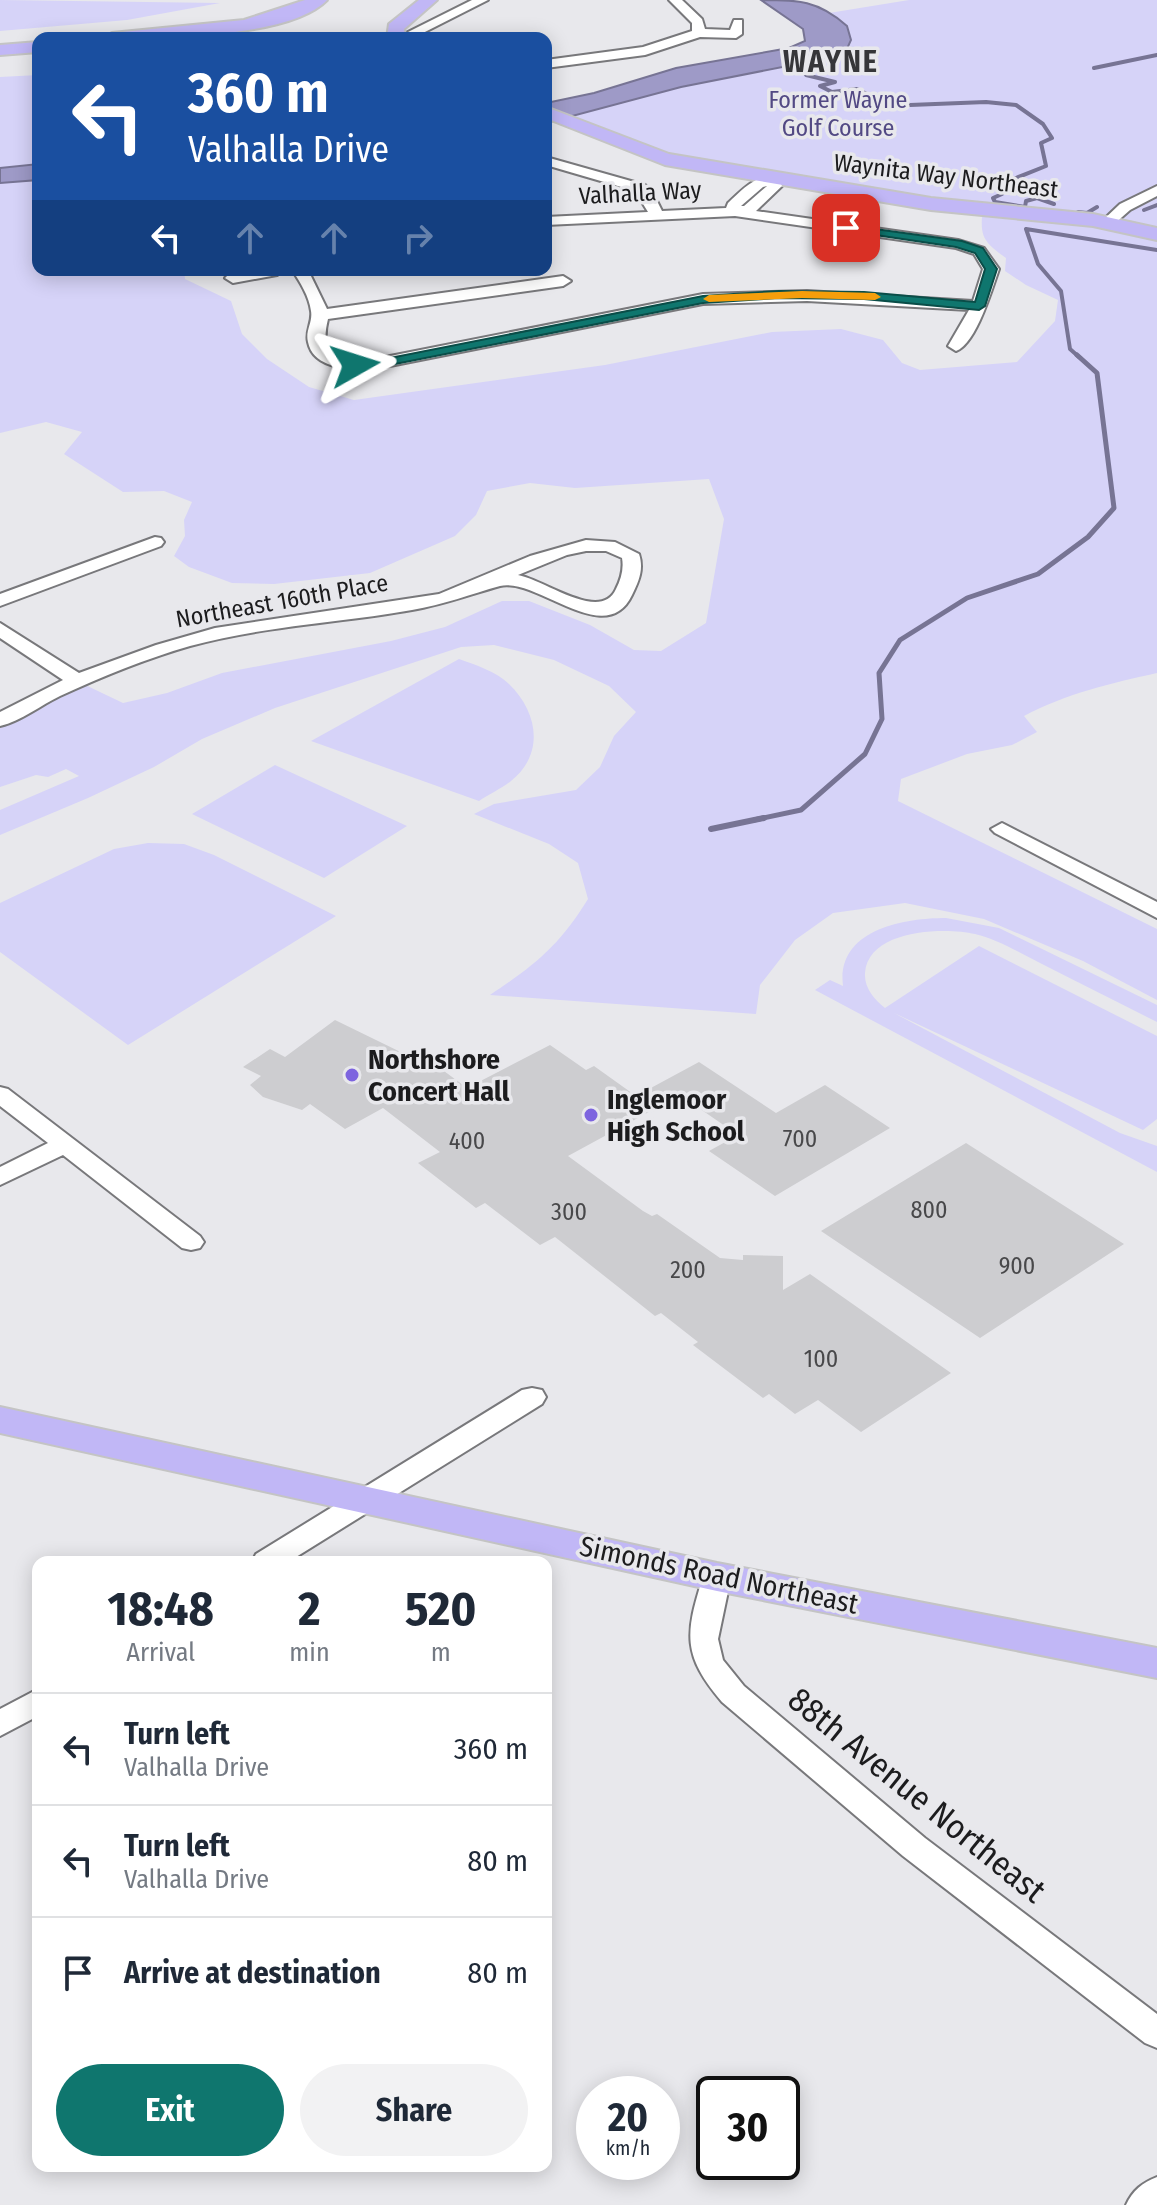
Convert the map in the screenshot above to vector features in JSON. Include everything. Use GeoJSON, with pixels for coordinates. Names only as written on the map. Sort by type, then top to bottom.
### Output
{"type":"FeatureCollection","features":[{"type":"Feature","properties":{"kind":"main road"},"geometry":{"type":"LineString","coordinates":[[172,32],[231,26],[272,17],[319,0]]}},
{"type":"Feature","properties":{"kind":"main road"},"geometry":{"type":"LineString","coordinates":[[224,32],[300,15],[337,0]]}},
{"type":"Feature","properties":{"kind":"main road"},"geometry":{"type":"LineString","coordinates":[[400,32],[395,28],[429,0]]}},
{"type":"Feature","properties":{"kind":"main road"},"geometry":{"type":"LineString","coordinates":[[0,49],[32,46]]}},
{"type":"Feature","properties":{"kind":"main road","name":"Waynita Way Northeast"},"geometry":{"type":"LineString","coordinates":[[552,115],[665,159],[931,204],[1108,222],[1157,234]]}},
{"type":"Feature","properties":{"kind":"main road","name":"Simonds Road Northeast"},"geometry":{"type":"LineString","coordinates":[[0,1420],[717,1577],[1157,1663]]}},
{"type":"Feature","properties":{"kind":"street"},"geometry":{"type":"LineString","coordinates":[[413,32],[482,0]]}},
{"type":"Feature","properties":{"kind":"street"},"geometry":{"type":"LineString","coordinates":[[675,0],[698,22],[699,33]]}},
{"type":"Feature","properties":{"kind":"street"},"geometry":{"type":"LineString","coordinates":[[552,63],[645,51],[699,33],[736,34],[738,23]]}},
{"type":"Feature","properties":{"kind":"street"},"geometry":{"type":"LineString","coordinates":[[552,163],[640,188],[646,193],[657,216]]}},
{"type":"Feature","properties":{"kind":"street"},"geometry":{"type":"LineString","coordinates":[[735,212],[749,209],[775,186],[772,179]]}},
{"type":"Feature","properties":{"kind":"street"},"geometry":{"type":"LineString","coordinates":[[1108,222],[1125,207],[1157,190]]}},
{"type":"Feature","properties":{"kind":"street","name":"Valhalla Way"},"geometry":{"type":"LineString","coordinates":[[552,221],[735,212],[958,244],[979,251],[991,269],[979,306]]}},
{"type":"Feature","properties":{"kind":"street"},"geometry":{"type":"LineString","coordinates":[[233,278],[244,276]]}},
{"type":"Feature","properties":{"kind":"street"},"geometry":{"type":"LineString","coordinates":[[303,276],[320,315],[315,340],[319,350],[332,360],[355,365],[380,363],[703,299],[756,295],[848,295],[979,306],[956,346]]}},
{"type":"Feature","properties":{"kind":"street"},"geometry":{"type":"LineString","coordinates":[[320,315],[563,281]]}},
{"type":"Feature","properties":{"kind":"street"},"geometry":{"type":"LineString","coordinates":[[0,600],[155,542]]}},
{"type":"Feature","properties":{"kind":"street","name":"Northeast 160th Place"},"geometry":{"type":"LineString","coordinates":[[0,720],[22,706],[184,642],[443,599],[508,579],[524,581],[572,605],[597,609],[614,604],[625,596],[634,565],[630,554],[615,546],[574,546],[489,584]]}},
{"type":"Feature","properties":{"kind":"street"},"geometry":{"type":"LineString","coordinates":[[0,629],[79,682]]}},
{"type":"Feature","properties":{"kind":"street"},"geometry":{"type":"LineString","coordinates":[[1002,829],[1157,911]]}},
{"type":"Feature","properties":{"kind":"street"},"geometry":{"type":"LineString","coordinates":[[0,1094],[191,1242]]}},
{"type":"Feature","properties":{"kind":"street"},"geometry":{"type":"LineString","coordinates":[[0,1177],[63,1145]]}},
{"type":"Feature","properties":{"kind":"street"},"geometry":{"type":"LineString","coordinates":[[276,1556],[532,1397]]}},
{"type":"Feature","properties":{"kind":"street","name":"88th Avenue Northeast"},"geometry":{"type":"LineString","coordinates":[[717,1577],[703,1625],[702,1647],[713,1673],[733,1694],[914,1847],[1157,2033]]}},
{"type":"Feature","properties":{"kind":"street"},"geometry":{"type":"LineString","coordinates":[[0,1724],[32,1705]]}},
{"type":"Feature","properties":{"kind":"street"},"geometry":{"type":"LineString","coordinates":[[1144,2205],[1157,2193]]}},
{"type":"Feature","properties":{"kind":"green space"},"geometry":{"type":"Polygon","coordinates":[[[0,0],[220,3],[127,20],[0,31],[0,0]]]}},
{"type":"Feature","properties":{"kind":"green space","name":"Former Wayne Golf Course"},"geometry":{"type":"Polygon","coordinates":[[[909,0],[1157,0],[1157,673],[1089,690],[1040,708],[1024,716],[1037,732],[1012,745],[967,754],[901,779],[898,801],[1157,929],[1157,1000],[1083,961],[984,919],[905,903],[833,913],[795,940],[760,985],[756,1014],[490,995],[545,953],[567,930],[588,899],[578,863],[549,844],[474,814],[494,804],[576,790],[600,767],[614,736],[636,712],[609,686],[554,660],[494,645],[461,647],[275,708],[202,739],[154,767],[88,798],[0,835],[0,810],[79,776],[66,769],[48,777],[36,775],[0,787],[0,720],[79,682],[123,703],[167,693],[222,673],[391,641],[445,627],[502,601],[529,601],[590,625],[634,650],[661,651],[706,623],[724,519],[709,479],[575,488],[530,483],[487,491],[476,515],[455,536],[370,573],[274,584],[232,583],[189,567],[174,556],[185,536],[184,520],[192,502],[164,491],[123,492],[64,454],[82,432],[46,422],[0,433],[0,77],[32,75],[32,276],[185,276],[185,279],[231,301],[242,334],[267,359],[309,387],[354,400],[605,365],[772,332],[841,329],[883,340],[902,363],[920,370],[1017,362],[1055,321],[1058,300],[1005,271],[1006,258],[988,243],[983,233],[983,209],[665,159],[552,112],[783,54],[828,38],[829,13],[909,0]]]}},
{"type":"Feature","properties":{"kind":"green space"},"geometry":{"type":"Polygon","coordinates":[[[459,659],[504,679],[526,707],[534,733],[533,746],[522,770],[507,784],[479,801],[311,741],[459,659]]]}},
{"type":"Feature","properties":{"kind":"green space"},"geometry":{"type":"Polygon","coordinates":[[[275,765],[407,826],[324,878],[192,814],[275,765]]]}},
{"type":"Feature","properties":{"kind":"green space"},"geometry":{"type":"Polygon","coordinates":[[[148,843],[184,844],[214,855],[336,916],[128,1045],[0,952],[0,903],[114,849],[148,843]]]}},
{"type":"Feature","properties":{"kind":"green space"},"geometry":{"type":"Polygon","coordinates":[[[946,918],[999,928],[1157,1005],[1157,1022],[1001,943],[962,932],[928,932],[893,939],[879,947],[869,958],[865,973],[870,993],[885,1008],[979,946],[1157,1036],[1157,1119],[1143,1130],[894,1013],[1120,1133],[1157,1146],[1157,1172],[815,990],[830,980],[843,986],[844,967],[850,952],[861,940],[876,931],[911,921],[946,918]]]}},
{"type":"Feature","properties":{"kind":"shaded area"},"geometry":{"type":"Polygon","coordinates":[[[761,0],[797,1],[817,6],[847,26],[851,40],[846,51],[818,60],[681,87],[552,121],[552,102],[594,93],[676,68],[789,48],[805,41],[803,29],[761,0]]]}},
{"type":"Feature","properties":{"kind":"shaded area"},"geometry":{"type":"Polygon","coordinates":[[[32,165],[32,180],[0,183],[0,168],[32,165]]]}},
{"type":"Feature","properties":{"kind":"building"},"geometry":{"type":"Polygon","coordinates":[[[335,1020],[419,1061],[425,1057],[467,1088],[550,1045],[586,1070],[594,1066],[636,1096],[699,1062],[776,1113],[825,1085],[890,1128],[775,1196],[709,1151],[738,1135],[680,1095],[568,1156],[643,1211],[652,1216],[657,1214],[720,1258],[743,1260],[743,1255],[783,1256],[783,1290],[810,1274],[951,1373],[861,1432],[818,1400],[795,1414],[769,1394],[763,1398],[693,1345],[698,1342],[661,1313],[655,1316],[555,1237],[540,1245],[485,1203],[476,1208],[418,1163],[440,1152],[383,1108],[345,1129],[310,1104],[302,1110],[263,1097],[250,1085],[261,1076],[243,1067],[270,1049],[285,1057],[335,1020]]]}},
{"type":"Feature","properties":{"kind":"building"},"geometry":{"type":"Polygon","coordinates":[[[966,1143],[1124,1244],[980,1338],[821,1231],[966,1143]]]}},
{"type":"Feature","properties":{"kind":"waterway"},"geometry":{"type":"LineString","coordinates":[[1094,68],[1157,55]]}},
{"type":"Feature","properties":{"kind":"waterway"},"geometry":{"type":"LineString","coordinates":[[804,58],[818,68],[804,72],[806,75],[835,82],[820,86],[832,92],[857,89],[877,99],[894,98],[910,105],[986,102],[1016,105],[1043,124],[1052,138],[1041,143],[1046,166],[1011,180],[1002,194],[993,198],[995,202],[1025,207],[1026,201],[1037,198],[1054,204]]}},
{"type":"Feature","properties":{"kind":"waterway"},"geometry":{"type":"LineString","coordinates":[[1144,210],[1157,205]]}},
{"type":"Feature","properties":{"kind":"waterway"},"geometry":{"type":"LineString","coordinates":[[1078,212],[1087,213],[1097,207]]}},
{"type":"Feature","properties":{"kind":"waterway"},"geometry":{"type":"LineString","coordinates":[[1079,357],[1070,349],[1061,291],[1038,264],[1026,229],[1157,250]]}},
{"type":"Feature","properties":{"kind":"waterway"},"geometry":{"type":"LineString","coordinates":[[754,820],[801,810],[865,754],[882,719],[879,673],[900,640],[967,598],[1038,574],[1088,537],[1114,508],[1097,373],[1077,355]]}},
{"type":"Feature","properties":{"kind":"waterway"},"geometry":{"type":"LineString","coordinates":[[711,829],[764,818]]}},
{"type":"Feature","properties":{"kind":"slow traffic"},"geometry":{"type":"LineString","coordinates":[[709,299],[802,294],[875,297]]}},
{"type":"Feature","properties":{"kind":"place","name":"Northshore Concert Hall"},"geometry":{"type":"Point","coordinates":[352,1075]}},
{"type":"Feature","properties":{"kind":"place","name":"Inglemoor High School"},"geometry":{"type":"Point","coordinates":[591,1115]}},
{"type":"Feature","properties":{"kind":"district","name":"WAYNE"},"geometry":{"type":"Point","coordinates":[831,62]}},
{"type":"Feature","properties":{"kind":"route"},"geometry":{"type":"LineString","coordinates":[[355,365],[380,363],[703,299],[802,294],[979,306],[991,269],[988,260],[979,251],[958,244],[846,228]]}}]}
